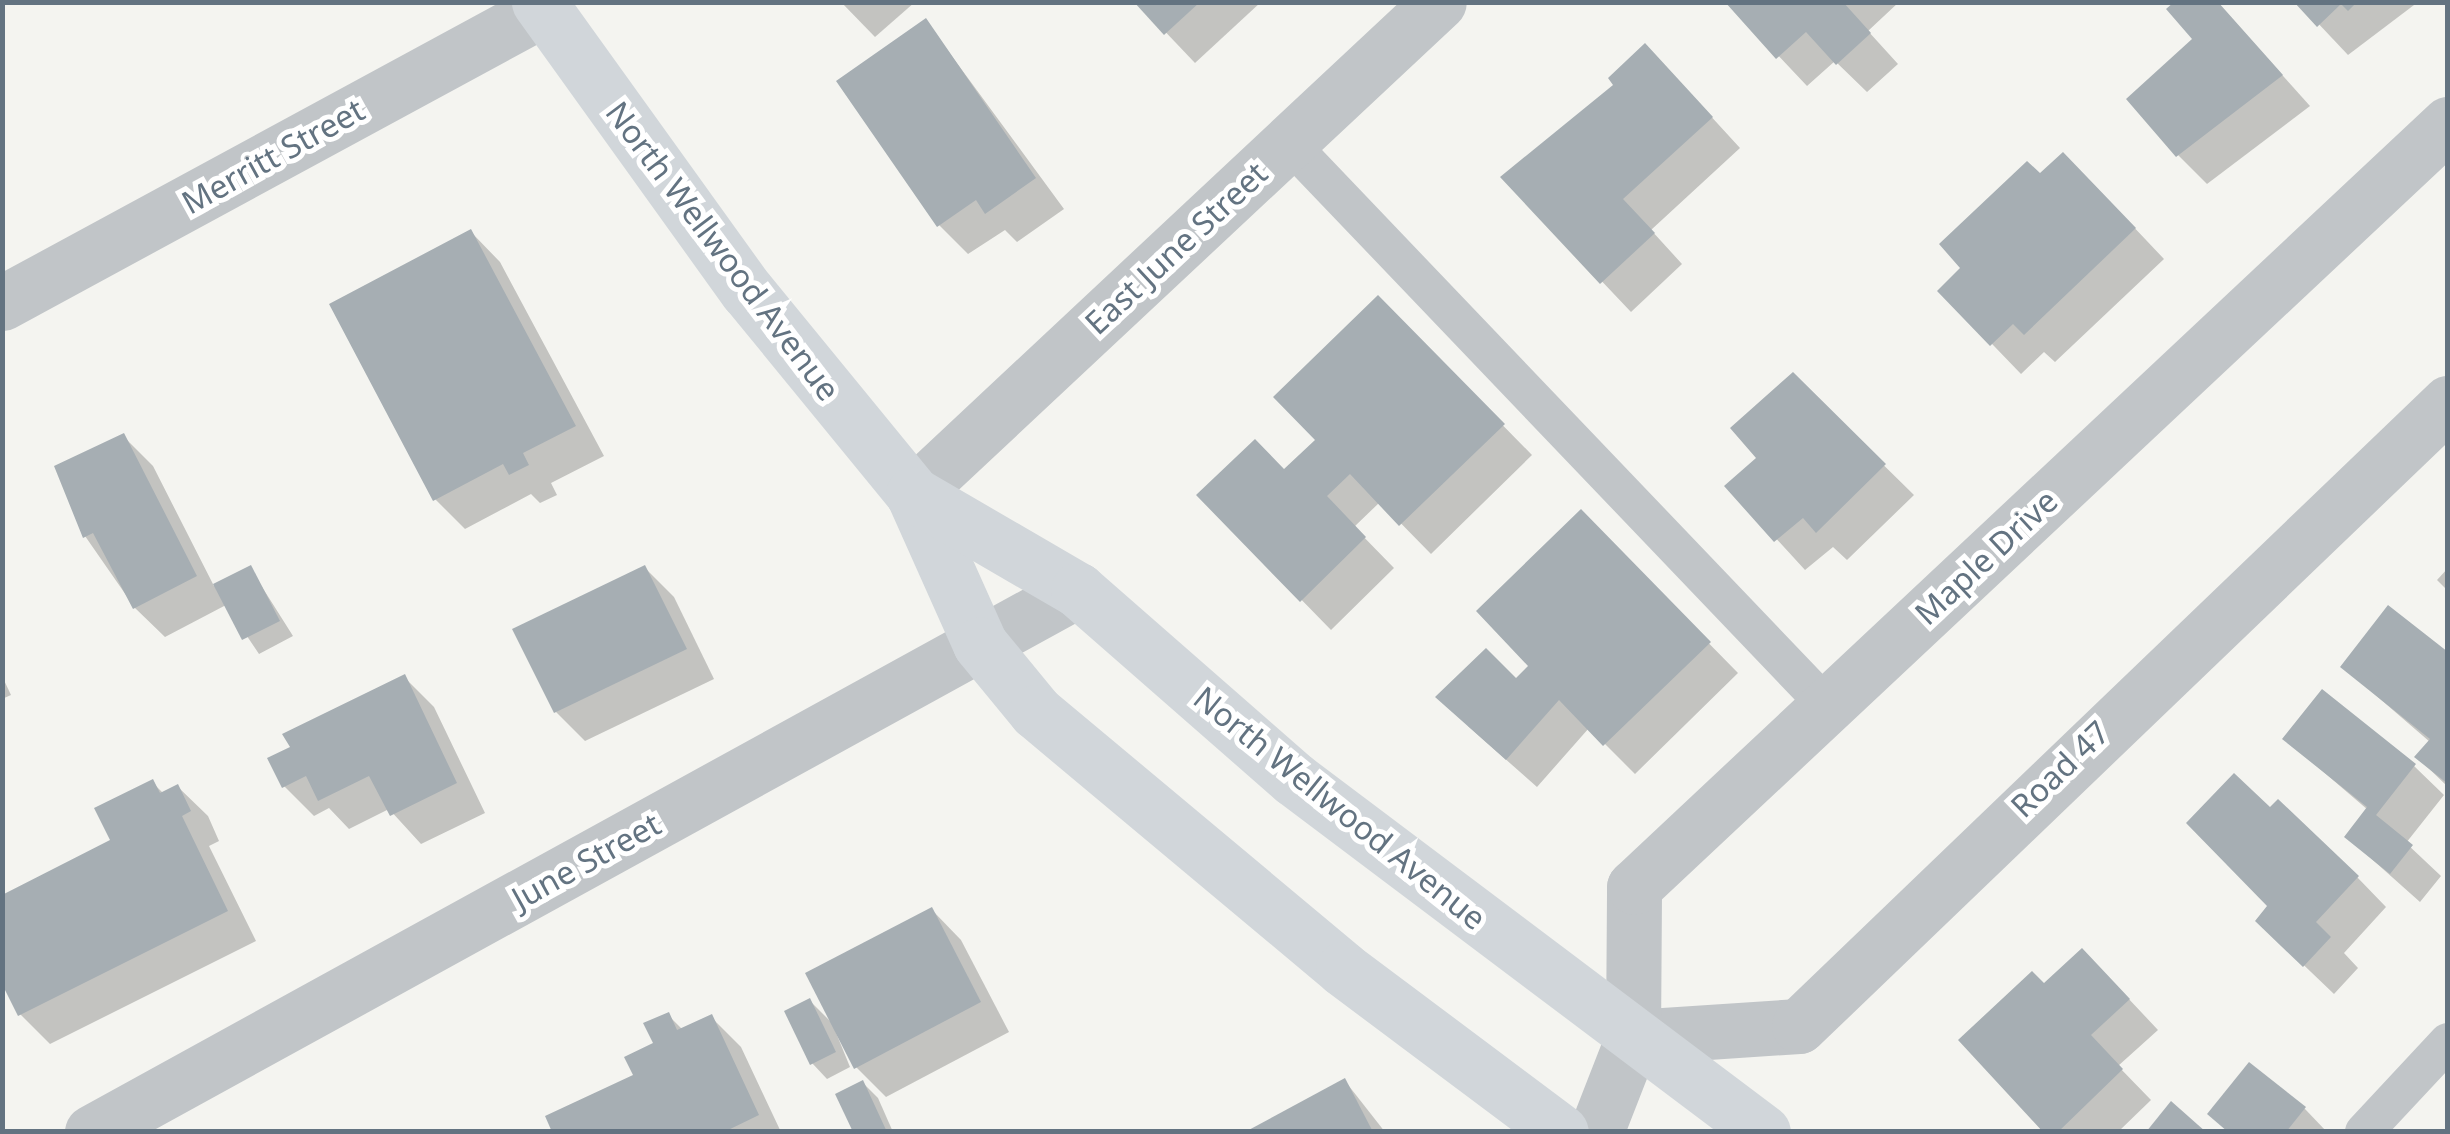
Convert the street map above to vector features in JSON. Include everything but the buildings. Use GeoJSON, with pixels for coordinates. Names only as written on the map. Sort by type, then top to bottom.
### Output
{"type":"FeatureCollection","features":[{"type":"Feature","properties":{"kind":"main road","name":"North Wellwood Avenue"},"geometry":{"type":"LineString","coordinates":[[542,6],[747,291],[913,494],[980,644],[1036,712],[1154,816],[1561,1132]]}},
{"type":"Feature","properties":{"kind":"main road","name":"North Wellwood Avenue"},"geometry":{"type":"LineString","coordinates":[[913,494],[1078,590],[1294,779],[1762,1132]]}},
{"type":"Feature","properties":{"kind":"street","name":"East June Street"},"geometry":{"type":"LineString","coordinates":[[913,494],[1439,2]]}},
{"type":"Feature","properties":{"kind":"street","name":"Merritt Street"},"geometry":{"type":"LineString","coordinates":[[2,303],[542,6]]}},
{"type":"Feature","properties":{"kind":"street","name":"Maple Drive"},"geometry":{"type":"LineString","coordinates":[[1596,1132],[1632,1037],[1634,887],[2448,124]]}},
{"type":"Feature","properties":{"kind":"street","name":"Road 47"},"geometry":{"type":"LineString","coordinates":[[1632,1037],[1799,1026],[2448,402]]}},
{"type":"Feature","properties":{"kind":"street","name":"June Street"},"geometry":{"type":"LineString","coordinates":[[92,1132],[1078,590]]}},
{"type":"Feature","properties":{"kind":"lane"},"geometry":{"type":"LineString","coordinates":[[1289,142],[1827,706]]}},
{"type":"Feature","properties":{"kind":"lane"},"geometry":{"type":"LineString","coordinates":[[2364,1132],[2448,1042]]}}]}
